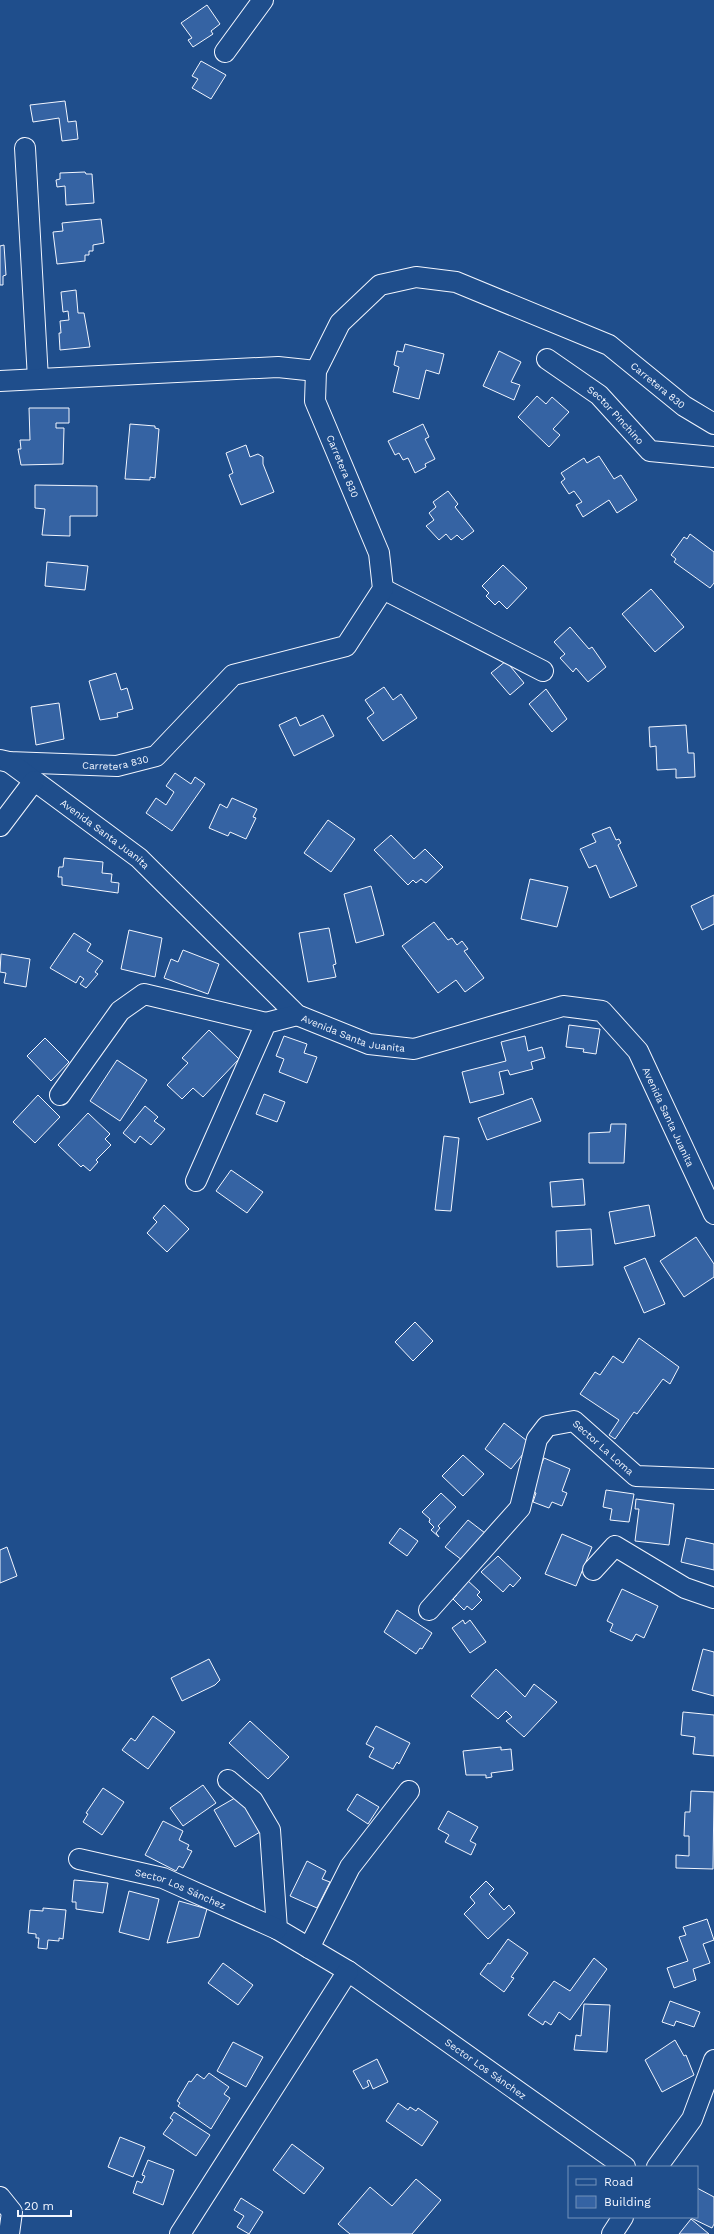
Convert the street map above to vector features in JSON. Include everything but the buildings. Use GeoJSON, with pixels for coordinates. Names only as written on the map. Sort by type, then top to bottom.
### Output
{"type":"FeatureCollection","features":[{"type":"Feature","properties":{"kind":"street"},"geometry":{"type":"LineString","coordinates":[[225,52],[263,0]]}},
{"type":"Feature","properties":{"kind":"street"},"geometry":{"type":"LineString","coordinates":[[25,148],[38,379]]}},
{"type":"Feature","properties":{"kind":"street","name":"Carretera 830"},"geometry":{"type":"LineString","coordinates":[[5,761],[117,766],[156,756],[233,675],[346,646],[383,588],[379,553],[315,401],[316,371],[340,323],[380,285],[416,276],[456,282],[609,345],[684,406],[714,424]]}},
{"type":"Feature","properties":{"kind":"street","name":"Sector Pinchino"},"geometry":{"type":"LineString","coordinates":[[547,358],[599,395],[650,451],[714,457]]}},
{"type":"Feature","properties":{"kind":"street"},"geometry":{"type":"LineString","coordinates":[[0,381],[278,367],[316,371]]}},
{"type":"Feature","properties":{"kind":"street"},"geometry":{"type":"LineString","coordinates":[[383,588],[543,672]]}},
{"type":"Feature","properties":{"kind":"street","name":"Avenida Santa Juanita"},"geometry":{"type":"LineString","coordinates":[[5,761],[139,858],[297,1015],[368,1044],[414,1049],[563,1006],[602,1011],[638,1051],[714,1214]]}},
{"type":"Feature","properties":{"kind":"street"},"geometry":{"type":"LineString","coordinates":[[0,826],[34,781]]}},
{"type":"Feature","properties":{"kind":"street"},"geometry":{"type":"LineString","coordinates":[[60,1095],[120,1010],[144,994],[266,1023],[297,1015]]}},
{"type":"Feature","properties":{"kind":"street"},"geometry":{"type":"LineString","coordinates":[[196,1181],[266,1023]]}},
{"type":"Feature","properties":{"kind":"street","name":"Sector La Loma"},"geometry":{"type":"LineString","coordinates":[[429,1610],[520,1508],[537,1439],[548,1426],[574,1421],[636,1476],[714,1479]]}},
{"type":"Feature","properties":{"kind":"street"},"geometry":{"type":"LineString","coordinates":[[593,1570],[615,1546],[685,1588],[714,1598]]}},
{"type":"Feature","properties":{"kind":"street"},"geometry":{"type":"LineString","coordinates":[[228,1780],[253,1801],[270,1830],[277,1929]]}},
{"type":"Feature","properties":{"kind":"street"},"geometry":{"type":"LineString","coordinates":[[309,1948],[350,1868],[409,1791]]}},
{"type":"Feature","properties":{"kind":"street","name":"Sector Los Sánchez"},"geometry":{"type":"LineString","coordinates":[[79,1859],[163,1878],[277,1929],[348,1971],[624,2166]]}},
{"type":"Feature","properties":{"kind":"street"},"geometry":{"type":"LineString","coordinates":[[180,2234],[348,1971]]}},
{"type":"Feature","properties":{"kind":"street"},"geometry":{"type":"LineString","coordinates":[[658,2166],[692,2118],[714,2060]]}},
{"type":"Feature","properties":{"kind":"street"},"geometry":{"type":"LineString","coordinates":[[0,2197],[12,2212],[9,2234]]}},
{"type":"Feature","properties":{"kind":"street"},"geometry":{"type":"LineString","coordinates":[[612,2234],[622,2218]]}}]}
